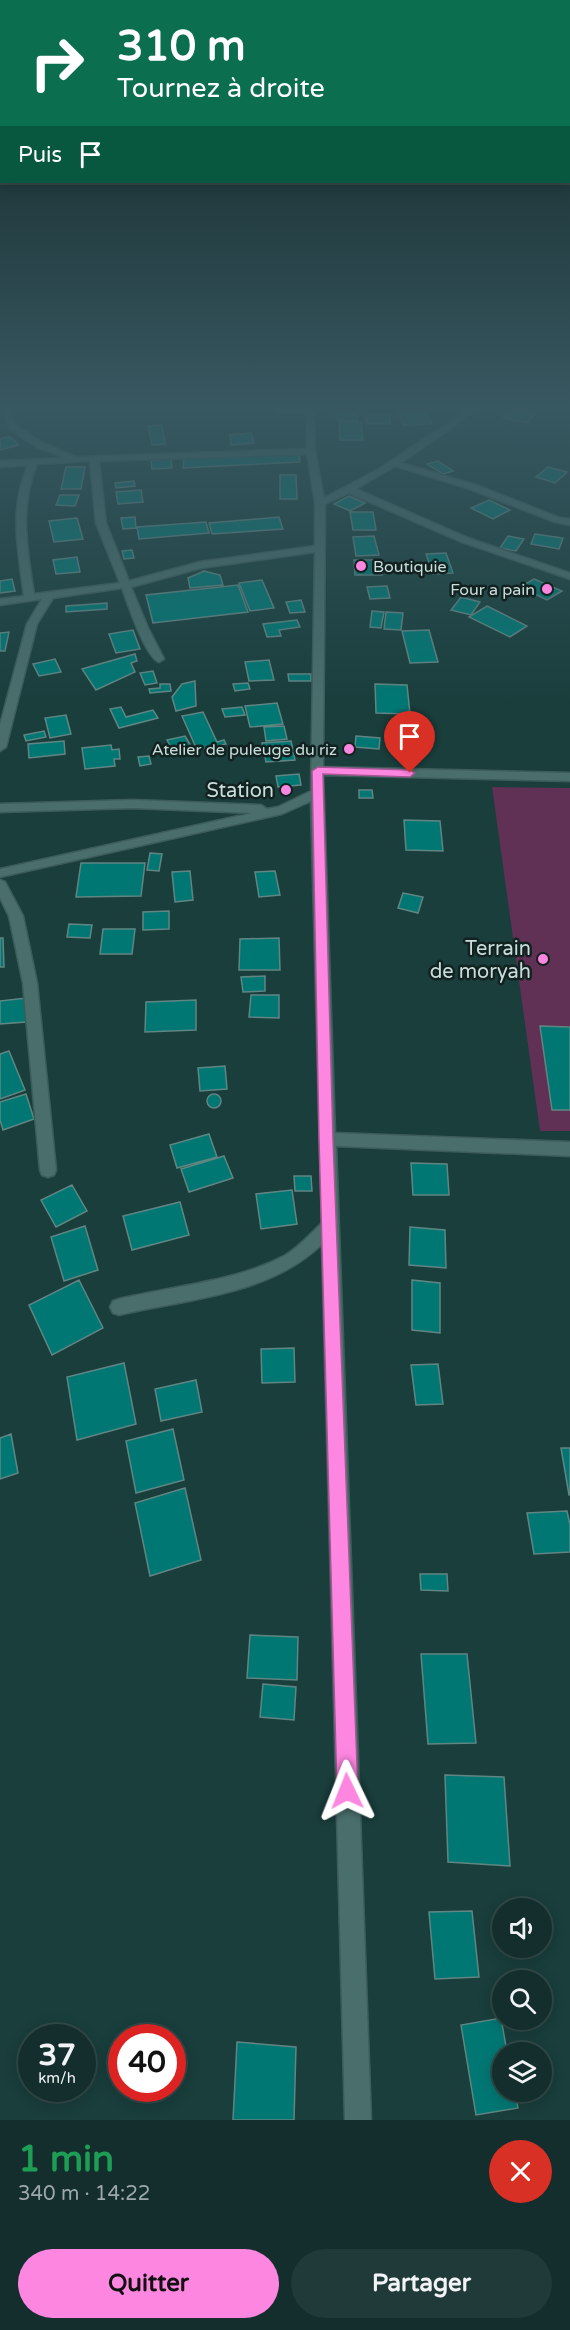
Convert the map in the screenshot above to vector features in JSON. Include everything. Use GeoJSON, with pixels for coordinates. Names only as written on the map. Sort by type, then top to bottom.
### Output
{"type":"FeatureCollection","features":[{"type":"Feature","properties":{"kind":"street"},"geometry":{"type":"LineString","coordinates":[[22,504],[24,555],[30,599]]}},
{"type":"Feature","properties":{"kind":"street"},"geometry":{"type":"LineString","coordinates":[[99,504],[101,524],[142,628],[159,659]]}},
{"type":"Feature","properties":{"kind":"street"},"geometry":{"type":"LineString","coordinates":[[320,504],[317,793],[358,2120]]}},
{"type":"Feature","properties":{"kind":"street"},"geometry":{"type":"LineString","coordinates":[[383,504],[465,540],[570,576]]}},
{"type":"Feature","properties":{"kind":"street"},"geometry":{"type":"LineString","coordinates":[[517,504],[558,520],[570,522]]}},
{"type":"Feature","properties":{"kind":"street"},"geometry":{"type":"LineString","coordinates":[[0,602],[126,585],[200,565],[320,548]]}},
{"type":"Feature","properties":{"kind":"street"},"geometry":{"type":"LineString","coordinates":[[0,747],[32,624],[49,596]]}},
{"type":"Feature","properties":{"kind":"street"},"geometry":{"type":"LineString","coordinates":[[318,771],[570,777]]}},
{"type":"Feature","properties":{"kind":"street"},"geometry":{"type":"LineString","coordinates":[[0,873],[282,810],[317,793]]}},
{"type":"Feature","properties":{"kind":"street"},"geometry":{"type":"LineString","coordinates":[[0,808],[133,804],[282,810]]}},
{"type":"Feature","properties":{"kind":"street"},"geometry":{"type":"LineString","coordinates":[[0,885],[16,916],[30,984],[48,1170]]}},
{"type":"Feature","properties":{"kind":"street"},"geometry":{"type":"LineString","coordinates":[[326,1139],[570,1149]]}},
{"type":"Feature","properties":{"kind":"street"},"geometry":{"type":"LineString","coordinates":[[119,1307],[241,1281],[292,1260],[329,1227]]}},
{"type":"Feature","properties":{"kind":"shaded area","name":"Terrain de moryah"},"geometry":{"type":"Polygon","coordinates":[[[492,787],[570,788],[570,1131],[540,1131],[492,787]]]}},
{"type":"Feature","properties":{"kind":"building"},"geometry":{"type":"Polygon","coordinates":[[[56,504],[76,504],[75,506],[56,504]]]}},
{"type":"Feature","properties":{"kind":"building"},"geometry":{"type":"Polygon","coordinates":[[[334,504],[363,504],[350,511],[334,504]]]}},
{"type":"Feature","properties":{"kind":"building"},"geometry":{"type":"Polygon","coordinates":[[[480,504],[497,504],[510,510],[493,519],[471,508],[480,504]]]}},
{"type":"Feature","properties":{"kind":"building"},"geometry":{"type":"Polygon","coordinates":[[[350,512],[373,512],[376,530],[353,530],[350,512]]]}},
{"type":"Feature","properties":{"kind":"building"},"geometry":{"type":"Polygon","coordinates":[[[135,517],[136,528],[123,529],[121,518],[135,517]]]}},
{"type":"Feature","properties":{"kind":"building"},"geometry":{"type":"Polygon","coordinates":[[[279,517],[283,529],[212,534],[209,523],[279,517]]]}},
{"type":"Feature","properties":{"kind":"building"},"geometry":{"type":"Polygon","coordinates":[[[77,518],[83,539],[54,542],[49,521],[77,518]]]}},
{"type":"Feature","properties":{"kind":"building"},"geometry":{"type":"Polygon","coordinates":[[[206,522],[209,533],[139,539],[137,527],[206,522]]]}},
{"type":"Feature","properties":{"kind":"building"},"geometry":{"type":"Polygon","coordinates":[[[535,534],[563,538],[559,549],[531,544],[535,534]]]}},
{"type":"Feature","properties":{"kind":"building"},"geometry":{"type":"Polygon","coordinates":[[[374,536],[379,555],[356,556],[353,537],[374,536]]]}},
{"type":"Feature","properties":{"kind":"building"},"geometry":{"type":"Polygon","coordinates":[[[508,536],[524,539],[516,551],[500,548],[508,536]]]}},
{"type":"Feature","properties":{"kind":"building"},"geometry":{"type":"Polygon","coordinates":[[[132,550],[134,558],[124,559],[122,551],[132,550]]]}},
{"type":"Feature","properties":{"kind":"building"},"geometry":{"type":"Polygon","coordinates":[[[446,553],[453,573],[433,574],[426,554],[446,553]]]}},
{"type":"Feature","properties":{"kind":"building"},"geometry":{"type":"Polygon","coordinates":[[[77,557],[80,572],[56,574],[53,560],[77,557]]]}},
{"type":"Feature","properties":{"kind":"building"},"geometry":{"type":"Polygon","coordinates":[[[354,560],[380,560],[382,575],[355,575],[354,560]]]}},
{"type":"Feature","properties":{"kind":"building"},"geometry":{"type":"Polygon","coordinates":[[[204,571],[220,575],[223,585],[190,588],[188,578],[204,571]]]}},
{"type":"Feature","properties":{"kind":"building"},"geometry":{"type":"Polygon","coordinates":[[[12,579],[15,591],[0,593],[0,581],[12,579]]]}},
{"type":"Feature","properties":{"kind":"building"},"geometry":{"type":"Polygon","coordinates":[[[534,579],[562,591],[547,600],[520,587],[534,579]]]}},
{"type":"Feature","properties":{"kind":"building"},"geometry":{"type":"Polygon","coordinates":[[[262,580],[274,608],[250,611],[239,583],[262,580]]]}},
{"type":"Feature","properties":{"kind":"building"},"geometry":{"type":"Polygon","coordinates":[[[238,585],[248,612],[153,623],[146,595],[238,585]]]}},
{"type":"Feature","properties":{"kind":"building"},"geometry":{"type":"Polygon","coordinates":[[[387,586],[390,598],[370,599],[367,587],[387,586]]]}},
{"type":"Feature","properties":{"kind":"building"},"geometry":{"type":"Polygon","coordinates":[[[461,597],[480,602],[471,615],[451,610],[461,597]]]}},
{"type":"Feature","properties":{"kind":"building"},"geometry":{"type":"Polygon","coordinates":[[[301,600],[305,612],[290,613],[286,602],[301,600]]]}},
{"type":"Feature","properties":{"kind":"building"},"geometry":{"type":"Polygon","coordinates":[[[107,603],[107,609],[66,612],[66,606],[107,603]]]}},
{"type":"Feature","properties":{"kind":"building"},"geometry":{"type":"Polygon","coordinates":[[[487,606],[527,626],[510,637],[469,617],[487,606]]]}},
{"type":"Feature","properties":{"kind":"building"},"geometry":{"type":"Polygon","coordinates":[[[372,611],[384,612],[381,628],[370,627],[372,611]]]}},
{"type":"Feature","properties":{"kind":"building"},"geometry":{"type":"Polygon","coordinates":[[[386,612],[403,613],[401,630],[384,629],[386,612]]]}},
{"type":"Feature","properties":{"kind":"building"},"geometry":{"type":"Polygon","coordinates":[[[297,620],[300,627],[279,630],[281,636],[267,637],[263,624],[297,620]]]}},
{"type":"Feature","properties":{"kind":"building"},"geometry":{"type":"Polygon","coordinates":[[[133,630],[140,649],[116,653],[109,634],[133,630]]]}},
{"type":"Feature","properties":{"kind":"building"},"geometry":{"type":"Polygon","coordinates":[[[429,630],[438,662],[410,663],[402,631],[429,630]]]}},
{"type":"Feature","properties":{"kind":"building"},"geometry":{"type":"Polygon","coordinates":[[[9,632],[5,651],[0,651],[0,633],[9,632]]]}},
{"type":"Feature","properties":{"kind":"building"},"geometry":{"type":"Polygon","coordinates":[[[135,654],[137,661],[131,663],[135,672],[96,690],[82,669],[135,654]]]}},
{"type":"Feature","properties":{"kind":"building"},"geometry":{"type":"Polygon","coordinates":[[[55,659],[61,672],[39,676],[33,664],[55,659]]]}},
{"type":"Feature","properties":{"kind":"building"},"geometry":{"type":"Polygon","coordinates":[[[269,660],[274,680],[249,681],[245,662],[269,660]]]}},
{"type":"Feature","properties":{"kind":"building"},"geometry":{"type":"Polygon","coordinates":[[[153,671],[157,683],[145,685],[140,673],[153,671]]]}},
{"type":"Feature","properties":{"kind":"building"},"geometry":{"type":"Polygon","coordinates":[[[288,674],[311,674],[311,681],[289,681],[288,674]]]}},
{"type":"Feature","properties":{"kind":"building"},"geometry":{"type":"Polygon","coordinates":[[[195,681],[196,706],[176,711],[172,697],[182,684],[195,681]]]}},
{"type":"Feature","properties":{"kind":"building"},"geometry":{"type":"Polygon","coordinates":[[[248,683],[250,689],[235,691],[233,684],[248,683]]]}},
{"type":"Feature","properties":{"kind":"building"},"geometry":{"type":"Polygon","coordinates":[[[160,684],[170,684],[171,691],[150,693],[149,689],[160,688],[160,684]]]}},
{"type":"Feature","properties":{"kind":"building"},"geometry":{"type":"Polygon","coordinates":[[[375,684],[407,685],[410,714],[376,713],[375,684]]]}},
{"type":"Feature","properties":{"kind":"building"},"geometry":{"type":"Polygon","coordinates":[[[277,703],[283,724],[250,727],[245,706],[277,703]]]}},
{"type":"Feature","properties":{"kind":"building"},"geometry":{"type":"Polygon","coordinates":[[[121,707],[126,717],[153,710],[158,718],[119,728],[110,709],[121,707]]]}},
{"type":"Feature","properties":{"kind":"building"},"geometry":{"type":"Polygon","coordinates":[[[242,707],[245,715],[225,717],[222,709],[242,707]]]}},
{"type":"Feature","properties":{"kind":"building"},"geometry":{"type":"Polygon","coordinates":[[[203,712],[217,742],[224,740],[226,744],[197,750],[182,716],[203,712]]]}},
{"type":"Feature","properties":{"kind":"building"},"geometry":{"type":"Polygon","coordinates":[[[66,715],[71,734],[50,738],[45,718],[66,715]]]}},
{"type":"Feature","properties":{"kind":"building"},"geometry":{"type":"Polygon","coordinates":[[[284,726],[287,739],[266,741],[264,727],[284,726]]]}},
{"type":"Feature","properties":{"kind":"building"},"geometry":{"type":"Polygon","coordinates":[[[44,731],[46,737],[26,741],[24,735],[44,731]]]}},
{"type":"Feature","properties":{"kind":"building"},"geometry":{"type":"Polygon","coordinates":[[[185,736],[191,746],[173,751],[167,740],[185,736]]]}},
{"type":"Feature","properties":{"kind":"building"},"geometry":{"type":"Polygon","coordinates":[[[356,736],[380,738],[379,749],[355,747],[356,736]]]}},
{"type":"Feature","properties":{"kind":"building"},"geometry":{"type":"Polygon","coordinates":[[[64,741],[65,754],[29,758],[28,744],[64,741]]]}},
{"type":"Feature","properties":{"kind":"building"},"geometry":{"type":"Polygon","coordinates":[[[291,741],[295,760],[266,762],[262,743],[291,741]]]}},
{"type":"Feature","properties":{"kind":"building"},"geometry":{"type":"Polygon","coordinates":[[[111,745],[112,750],[119,749],[120,759],[114,759],[115,766],[85,769],[82,748],[111,745]]]}},
{"type":"Feature","properties":{"kind":"building"},"geometry":{"type":"Polygon","coordinates":[[[149,756],[151,764],[140,766],[138,757],[149,756]]]}},
{"type":"Feature","properties":{"kind":"building"},"geometry":{"type":"Polygon","coordinates":[[[299,774],[301,785],[278,787],[276,776],[299,774]]]}},
{"type":"Feature","properties":{"kind":"building"},"geometry":{"type":"Polygon","coordinates":[[[359,790],[372,790],[373,798],[359,798],[359,790]]]}},
{"type":"Feature","properties":{"kind":"building"},"geometry":{"type":"Polygon","coordinates":[[[404,820],[440,821],[443,851],[406,850],[404,820]]]}},
{"type":"Feature","properties":{"kind":"building"},"geometry":{"type":"Polygon","coordinates":[[[150,853],[162,854],[159,871],[147,870],[150,853]]]}},
{"type":"Feature","properties":{"kind":"building"},"geometry":{"type":"Polygon","coordinates":[[[81,863],[145,863],[141,896],[76,897],[81,863]]]}},
{"type":"Feature","properties":{"kind":"building"},"geometry":{"type":"Polygon","coordinates":[[[190,871],[193,900],[175,902],[172,872],[190,871]]]}},
{"type":"Feature","properties":{"kind":"building"},"geometry":{"type":"Polygon","coordinates":[[[275,871],[280,895],[259,897],[255,872],[275,871]]]}},
{"type":"Feature","properties":{"kind":"building"},"geometry":{"type":"Polygon","coordinates":[[[403,893],[423,897],[418,913],[398,908],[403,893]]]}},
{"type":"Feature","properties":{"kind":"building"},"geometry":{"type":"Polygon","coordinates":[[[169,911],[169,929],[143,930],[143,912],[169,911]]]}},
{"type":"Feature","properties":{"kind":"building"},"geometry":{"type":"Polygon","coordinates":[[[69,924],[92,925],[90,938],[67,937],[69,924]]]}},
{"type":"Feature","properties":{"kind":"building"},"geometry":{"type":"Polygon","coordinates":[[[103,929],[135,929],[132,954],[100,954],[103,929]]]}},
{"type":"Feature","properties":{"kind":"building"},"geometry":{"type":"Polygon","coordinates":[[[0,938],[3,938],[4,967],[0,967],[0,938]]]}},
{"type":"Feature","properties":{"kind":"building"},"geometry":{"type":"Polygon","coordinates":[[[279,938],[280,970],[239,970],[240,939],[279,938]]]}},
{"type":"Feature","properties":{"kind":"building"},"geometry":{"type":"Polygon","coordinates":[[[265,976],[265,991],[243,992],[241,977],[265,976]]]}},
{"type":"Feature","properties":{"kind":"building"},"geometry":{"type":"Polygon","coordinates":[[[251,995],[279,995],[279,1018],[249,1017],[251,995]]]}},
{"type":"Feature","properties":{"kind":"building"},"geometry":{"type":"Polygon","coordinates":[[[26,998],[26,1022],[0,1024],[0,1001],[26,998]]]}},
{"type":"Feature","properties":{"kind":"building"},"geometry":{"type":"Polygon","coordinates":[[[196,1000],[196,1030],[145,1032],[146,1002],[196,1000]]]}},
{"type":"Feature","properties":{"kind":"building"},"geometry":{"type":"Polygon","coordinates":[[[540,1026],[570,1027],[570,1110],[552,1110],[540,1026]]]}},
{"type":"Feature","properties":{"kind":"building"},"geometry":{"type":"Polygon","coordinates":[[[9,1051],[25,1090],[0,1099],[0,1054],[9,1051]]]}},
{"type":"Feature","properties":{"kind":"building"},"geometry":{"type":"Polygon","coordinates":[[[225,1066],[227,1089],[200,1091],[198,1068],[225,1066]]]}},
{"type":"Feature","properties":{"kind":"building"},"geometry":{"type":"Polygon","coordinates":[[[26,1094],[34,1119],[3,1130],[0,1120],[0,1102],[26,1094]]]}},
{"type":"Feature","properties":{"kind":"building"},"geometry":{"type":"Polygon","coordinates":[[[211,1094],[217,1094],[221,1101],[217,1108],[211,1108],[207,1104],[207,1098],[211,1094]]]}},
{"type":"Feature","properties":{"kind":"building"},"geometry":{"type":"Polygon","coordinates":[[[209,1134],[217,1157],[177,1168],[170,1145],[209,1134]]]}},
{"type":"Feature","properties":{"kind":"building"},"geometry":{"type":"Polygon","coordinates":[[[224,1156],[233,1178],[189,1192],[181,1169],[224,1156]]]}},
{"type":"Feature","properties":{"kind":"building"},"geometry":{"type":"Polygon","coordinates":[[[411,1163],[447,1164],[449,1195],[413,1195],[411,1163]]]}},
{"type":"Feature","properties":{"kind":"building"},"geometry":{"type":"Polygon","coordinates":[[[294,1176],[311,1176],[312,1191],[295,1191],[294,1176]]]}},
{"type":"Feature","properties":{"kind":"building"},"geometry":{"type":"Polygon","coordinates":[[[72,1185],[87,1211],[56,1227],[41,1200],[72,1185]]]}},
{"type":"Feature","properties":{"kind":"building"},"geometry":{"type":"Polygon","coordinates":[[[292,1190],[297,1224],[261,1229],[256,1194],[292,1190]]]}},
{"type":"Feature","properties":{"kind":"building"},"geometry":{"type":"Polygon","coordinates":[[[180,1202],[189,1235],[132,1250],[123,1216],[180,1202]]]}},
{"type":"Feature","properties":{"kind":"building"},"geometry":{"type":"Polygon","coordinates":[[[85,1226],[98,1270],[64,1281],[51,1237],[85,1226]]]}},
{"type":"Feature","properties":{"kind":"building"},"geometry":{"type":"Polygon","coordinates":[[[410,1227],[445,1230],[446,1268],[409,1265],[410,1227]]]}},
{"type":"Feature","properties":{"kind":"building"},"geometry":{"type":"Polygon","coordinates":[[[79,1280],[103,1328],[52,1355],[29,1305],[79,1280]]]}},
{"type":"Feature","properties":{"kind":"building"},"geometry":{"type":"Polygon","coordinates":[[[412,1280],[440,1283],[440,1333],[412,1330],[412,1280]]]}},
{"type":"Feature","properties":{"kind":"building"},"geometry":{"type":"Polygon","coordinates":[[[294,1348],[295,1382],[262,1383],[261,1349],[294,1348]]]}},
{"type":"Feature","properties":{"kind":"building"},"geometry":{"type":"Polygon","coordinates":[[[124,1363],[136,1424],[77,1440],[67,1377],[124,1363]]]}},
{"type":"Feature","properties":{"kind":"building"},"geometry":{"type":"Polygon","coordinates":[[[438,1364],[443,1404],[416,1405],[411,1365],[438,1364]]]}},
{"type":"Feature","properties":{"kind":"building"},"geometry":{"type":"Polygon","coordinates":[[[196,1380],[202,1412],[161,1421],[155,1389],[196,1380]]]}},
{"type":"Feature","properties":{"kind":"building"},"geometry":{"type":"Polygon","coordinates":[[[173,1429],[184,1480],[136,1493],[126,1441],[173,1429]]]}},
{"type":"Feature","properties":{"kind":"building"},"geometry":{"type":"Polygon","coordinates":[[[11,1434],[18,1473],[0,1479],[0,1438],[11,1434]]]}},
{"type":"Feature","properties":{"kind":"building"},"geometry":{"type":"Polygon","coordinates":[[[561,1448],[570,1448],[570,1495],[569,1495],[561,1448]]]}},
{"type":"Feature","properties":{"kind":"building"},"geometry":{"type":"Polygon","coordinates":[[[185,1488],[201,1560],[150,1576],[135,1503],[185,1488]]]}},
{"type":"Feature","properties":{"kind":"building"},"geometry":{"type":"Polygon","coordinates":[[[567,1511],[570,1525],[570,1552],[534,1554],[527,1513],[567,1511]]]}},
{"type":"Feature","properties":{"kind":"building"},"geometry":{"type":"Polygon","coordinates":[[[420,1574],[447,1574],[448,1591],[421,1590],[420,1574]]]}},
{"type":"Feature","properties":{"kind":"building"},"geometry":{"type":"Polygon","coordinates":[[[250,1635],[298,1637],[297,1680],[247,1678],[250,1635]]]}},
{"type":"Feature","properties":{"kind":"building"},"geometry":{"type":"Polygon","coordinates":[[[421,1654],[467,1654],[476,1743],[428,1744],[421,1654]]]}},
{"type":"Feature","properties":{"kind":"building"},"geometry":{"type":"Polygon","coordinates":[[[263,1684],[296,1687],[294,1720],[260,1717],[263,1684]]]}},
{"type":"Feature","properties":{"kind":"building"},"geometry":{"type":"Polygon","coordinates":[[[445,1775],[504,1777],[510,1866],[448,1862],[445,1775]]]}},
{"type":"Feature","properties":{"kind":"building"},"geometry":{"type":"Polygon","coordinates":[[[472,1911],[479,1977],[435,1979],[429,1912],[472,1911]]]}},
{"type":"Feature","properties":{"kind":"building"},"geometry":{"type":"Polygon","coordinates":[[[492,2020],[492,2030],[503,2030],[505,2042],[492,2042],[492,2102],[517,2102],[518,2108],[476,2115],[461,2025],[492,2020]]]}},
{"type":"Feature","properties":{"kind":"building"},"geometry":{"type":"Polygon","coordinates":[[[237,2042],[296,2047],[294,2120],[233,2120],[237,2042]]]}},
{"type":"Feature","properties":{"kind":"place","name":"Boutiquie"},"geometry":{"type":"Point","coordinates":[361,566]}},
{"type":"Feature","properties":{"kind":"place","name":"Four a pain"},"geometry":{"type":"Point","coordinates":[547,589]}},
{"type":"Feature","properties":{"kind":"place","name":"Atelier de puleuge du riz"},"geometry":{"type":"Point","coordinates":[349,749]}},
{"type":"Feature","properties":{"kind":"place","name":"Station"},"geometry":{"type":"Point","coordinates":[286,790]}},
{"type":"Feature","properties":{"kind":"place","name":"Terrain de moryah"},"geometry":{"type":"Point","coordinates":[543,959]}},
{"type":"Feature","properties":{"kind":"route"},"geometry":{"type":"LineString","coordinates":[[347,1791],[326,1139],[318,771],[410,773]]}}]}
